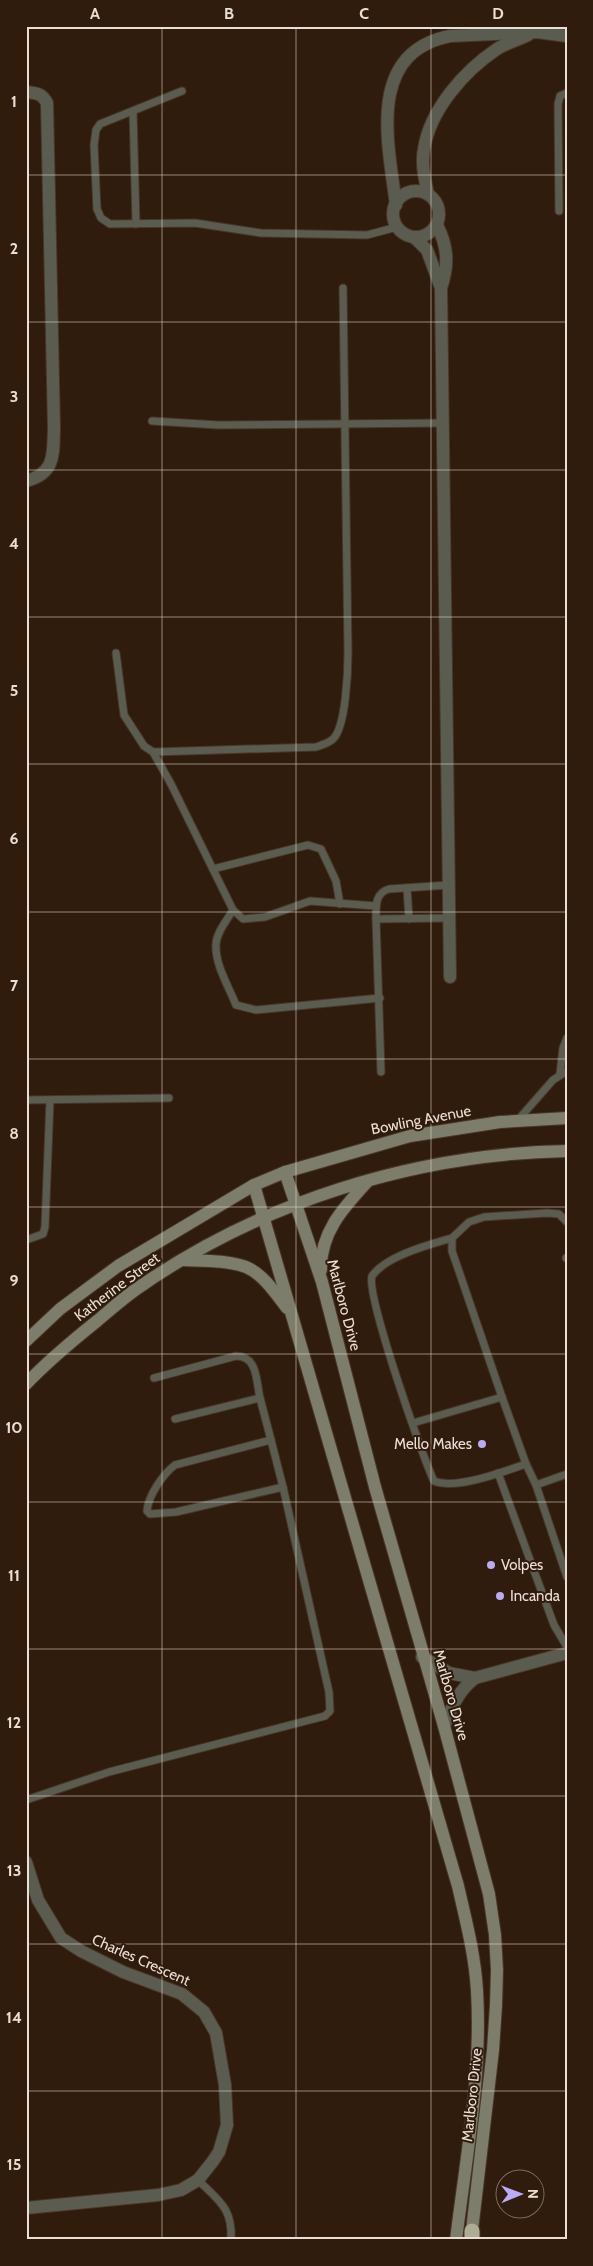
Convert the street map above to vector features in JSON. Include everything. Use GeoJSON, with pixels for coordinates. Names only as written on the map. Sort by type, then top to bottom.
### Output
{"type":"FeatureCollection","features":[{"type":"Feature","properties":{"kind":"main road","name":"Bowling Avenue"},"geometry":{"type":"LineString","coordinates":[[254,1184],[285,1172],[410,1136],[517,1121],[567,1118]]}},
{"type":"Feature","properties":{"kind":"main road"},"geometry":{"type":"LineString","coordinates":[[297,1204],[368,1180],[431,1164],[567,1151]]}},
{"type":"Feature","properties":{"kind":"main road","name":"Marlboro Drive"},"geometry":{"type":"LineString","coordinates":[[285,1172],[322,1282],[375,1487],[422,1656],[444,1726],[489,1894],[496,1961],[493,2050],[472,2237]]}},
{"type":"Feature","properties":{"kind":"main road"},"geometry":{"type":"LineString","coordinates":[[322,1282],[321,1264],[324,1241],[346,1205],[368,1180]]}},
{"type":"Feature","properties":{"kind":"main road","name":"Marlboro Drive"},"geometry":{"type":"LineString","coordinates":[[254,1184],[458,1886],[473,1956],[477,1990],[477,2062],[456,2240]]}},
{"type":"Feature","properties":{"kind":"main road","name":"Katherine Street"},"geometry":{"type":"LineString","coordinates":[[26,1341],[60,1309],[118,1266],[254,1184]]}},
{"type":"Feature","properties":{"kind":"main road","name":"Katherine Street"},"geometry":{"type":"LineString","coordinates":[[26,1384],[77,1338],[134,1291],[182,1260],[264,1218],[297,1204]]}},
{"type":"Feature","properties":{"kind":"main road"},"geometry":{"type":"LineString","coordinates":[[182,1260],[218,1262],[247,1267],[268,1284],[290,1312]]}},
{"type":"Feature","properties":{"kind":"street"},"geometry":{"type":"LineString","coordinates":[[441,288],[427,250],[414,237],[402,232],[398,227],[394,212],[396,205],[388,142],[387,116],[390,91],[405,61],[420,47],[438,38],[460,35],[537,32],[567,36]]}},
{"type":"Feature","properties":{"kind":"street"},"geometry":{"type":"LineString","coordinates":[[450,977],[441,288],[446,273],[447,251],[437,225],[439,211],[437,204],[428,194],[423,166],[423,150],[428,132],[444,103],[459,82],[484,58],[498,48],[537,32]]}},
{"type":"Feature","properties":{"kind":"street"},"geometry":{"type":"LineString","coordinates":[[26,92],[38,93],[44,97],[46,103],[54,428],[52,458],[47,470],[39,478],[26,481]]}},
{"type":"Feature","properties":{"kind":"street"},"geometry":{"type":"LineString","coordinates":[[396,205],[406,194],[413,191],[428,194]]}},
{"type":"Feature","properties":{"kind":"street"},"geometry":{"type":"LineString","coordinates":[[414,237],[427,234],[437,225]]}},
{"type":"Feature","properties":{"kind":"street"},"geometry":{"type":"LineString","coordinates":[[422,1656],[449,1673],[475,1678],[567,1653]]}},
{"type":"Feature","properties":{"kind":"street"},"geometry":{"type":"LineString","coordinates":[[444,1726],[460,1692],[475,1678]]}},
{"type":"Feature","properties":{"kind":"street","name":"Charles Crescent"},"geometry":{"type":"LineString","coordinates":[[26,1862],[38,1900],[61,1938],[81,1951],[123,1972],[182,1994],[204,2012],[216,2033],[226,2085],[227,2125],[219,2152],[198,2180],[181,2190],[170,2193],[26,2208]]}},
{"type":"Feature","properties":{"kind":"lane"},"geometry":{"type":"LineString","coordinates":[[182,92],[100,124],[96,130],[94,145],[98,214],[110,224],[194,223],[261,233],[367,235],[398,227]]}},
{"type":"Feature","properties":{"kind":"lane"},"geometry":{"type":"LineString","coordinates":[[558,211],[558,104],[560,96],[567,94]]}},
{"type":"Feature","properties":{"kind":"lane"},"geometry":{"type":"LineString","coordinates":[[133,112],[136,224]]}},
{"type":"Feature","properties":{"kind":"lane"},"geometry":{"type":"LineString","coordinates":[[153,752],[316,747],[334,738],[339,730],[348,676],[343,288]]}},
{"type":"Feature","properties":{"kind":"lane"},"geometry":{"type":"LineString","coordinates":[[152,421],[218,425],[443,423]]}},
{"type":"Feature","properties":{"kind":"lane"},"geometry":{"type":"LineString","coordinates":[[116,653],[124,715],[144,746],[153,752],[233,910],[243,919],[253,919],[310,901],[376,906]]}},
{"type":"Feature","properties":{"kind":"lane"},"geometry":{"type":"LineString","coordinates":[[213,869],[308,845],[322,849],[336,881],[340,904]]}},
{"type":"Feature","properties":{"kind":"lane"},"geometry":{"type":"LineString","coordinates":[[381,1072],[376,906],[382,891],[449,885]]}},
{"type":"Feature","properties":{"kind":"lane"},"geometry":{"type":"LineString","coordinates":[[407,888],[409,918]]}},
{"type":"Feature","properties":{"kind":"lane"},"geometry":{"type":"LineString","coordinates":[[233,910],[219,934],[216,944],[217,958],[236,1005],[256,1010],[380,998]]}},
{"type":"Feature","properties":{"kind":"lane"},"geometry":{"type":"LineString","coordinates":[[376,919],[448,918]]}},
{"type":"Feature","properties":{"kind":"lane"},"geometry":{"type":"LineString","coordinates":[[517,1121],[563,1072],[562,1048],[567,1038]]}},
{"type":"Feature","properties":{"kind":"lane"},"geometry":{"type":"LineString","coordinates":[[26,1100],[169,1098]]}},
{"type":"Feature","properties":{"kind":"lane"},"geometry":{"type":"LineString","coordinates":[[26,1240],[43,1234],[45,1227],[50,1100]]}},
{"type":"Feature","properties":{"kind":"lane"},"geometry":{"type":"LineString","coordinates":[[526,1464],[498,1473],[448,1484],[434,1481],[388,1349],[370,1282],[375,1271],[383,1264],[422,1247],[452,1238],[469,1222],[484,1217],[547,1213],[558,1214],[567,1222]]}},
{"type":"Feature","properties":{"kind":"lane"},"geometry":{"type":"LineString","coordinates":[[452,1238],[452,1251],[567,1577]]}},
{"type":"Feature","properties":{"kind":"lane"},"geometry":{"type":"LineString","coordinates":[[26,1800],[109,1772],[325,1716],[330,1711],[327,1683],[283,1487],[250,1360],[246,1356],[236,1356],[154,1378]]}},
{"type":"Feature","properties":{"kind":"lane"},"geometry":{"type":"LineString","coordinates":[[413,1423],[502,1397]]}},
{"type":"Feature","properties":{"kind":"lane"},"geometry":{"type":"LineString","coordinates":[[175,1419],[260,1398]]}},
{"type":"Feature","properties":{"kind":"lane"},"geometry":{"type":"LineString","coordinates":[[271,1440],[175,1464],[167,1470],[148,1504],[147,1511],[150,1514],[176,1512],[283,1487]]}},
{"type":"Feature","properties":{"kind":"lane"},"geometry":{"type":"LineString","coordinates":[[498,1473],[554,1625],[567,1647]]}},
{"type":"Feature","properties":{"kind":"lane"},"geometry":{"type":"LineString","coordinates":[[536,1485],[567,1474]]}},
{"type":"Feature","properties":{"kind":"lane"},"geometry":{"type":"LineString","coordinates":[[198,2180],[223,2205],[229,2214],[231,2240]]}},
{"type":"Feature","properties":{"kind":"place","name":"Mello Makes"},"geometry":{"type":"Point","coordinates":[482,1444]}},
{"type":"Feature","properties":{"kind":"place","name":"Volpes"},"geometry":{"type":"Point","coordinates":[491,1565]}},
{"type":"Feature","properties":{"kind":"place","name":"Incanda"},"geometry":{"type":"Point","coordinates":[500,1596]}}]}
